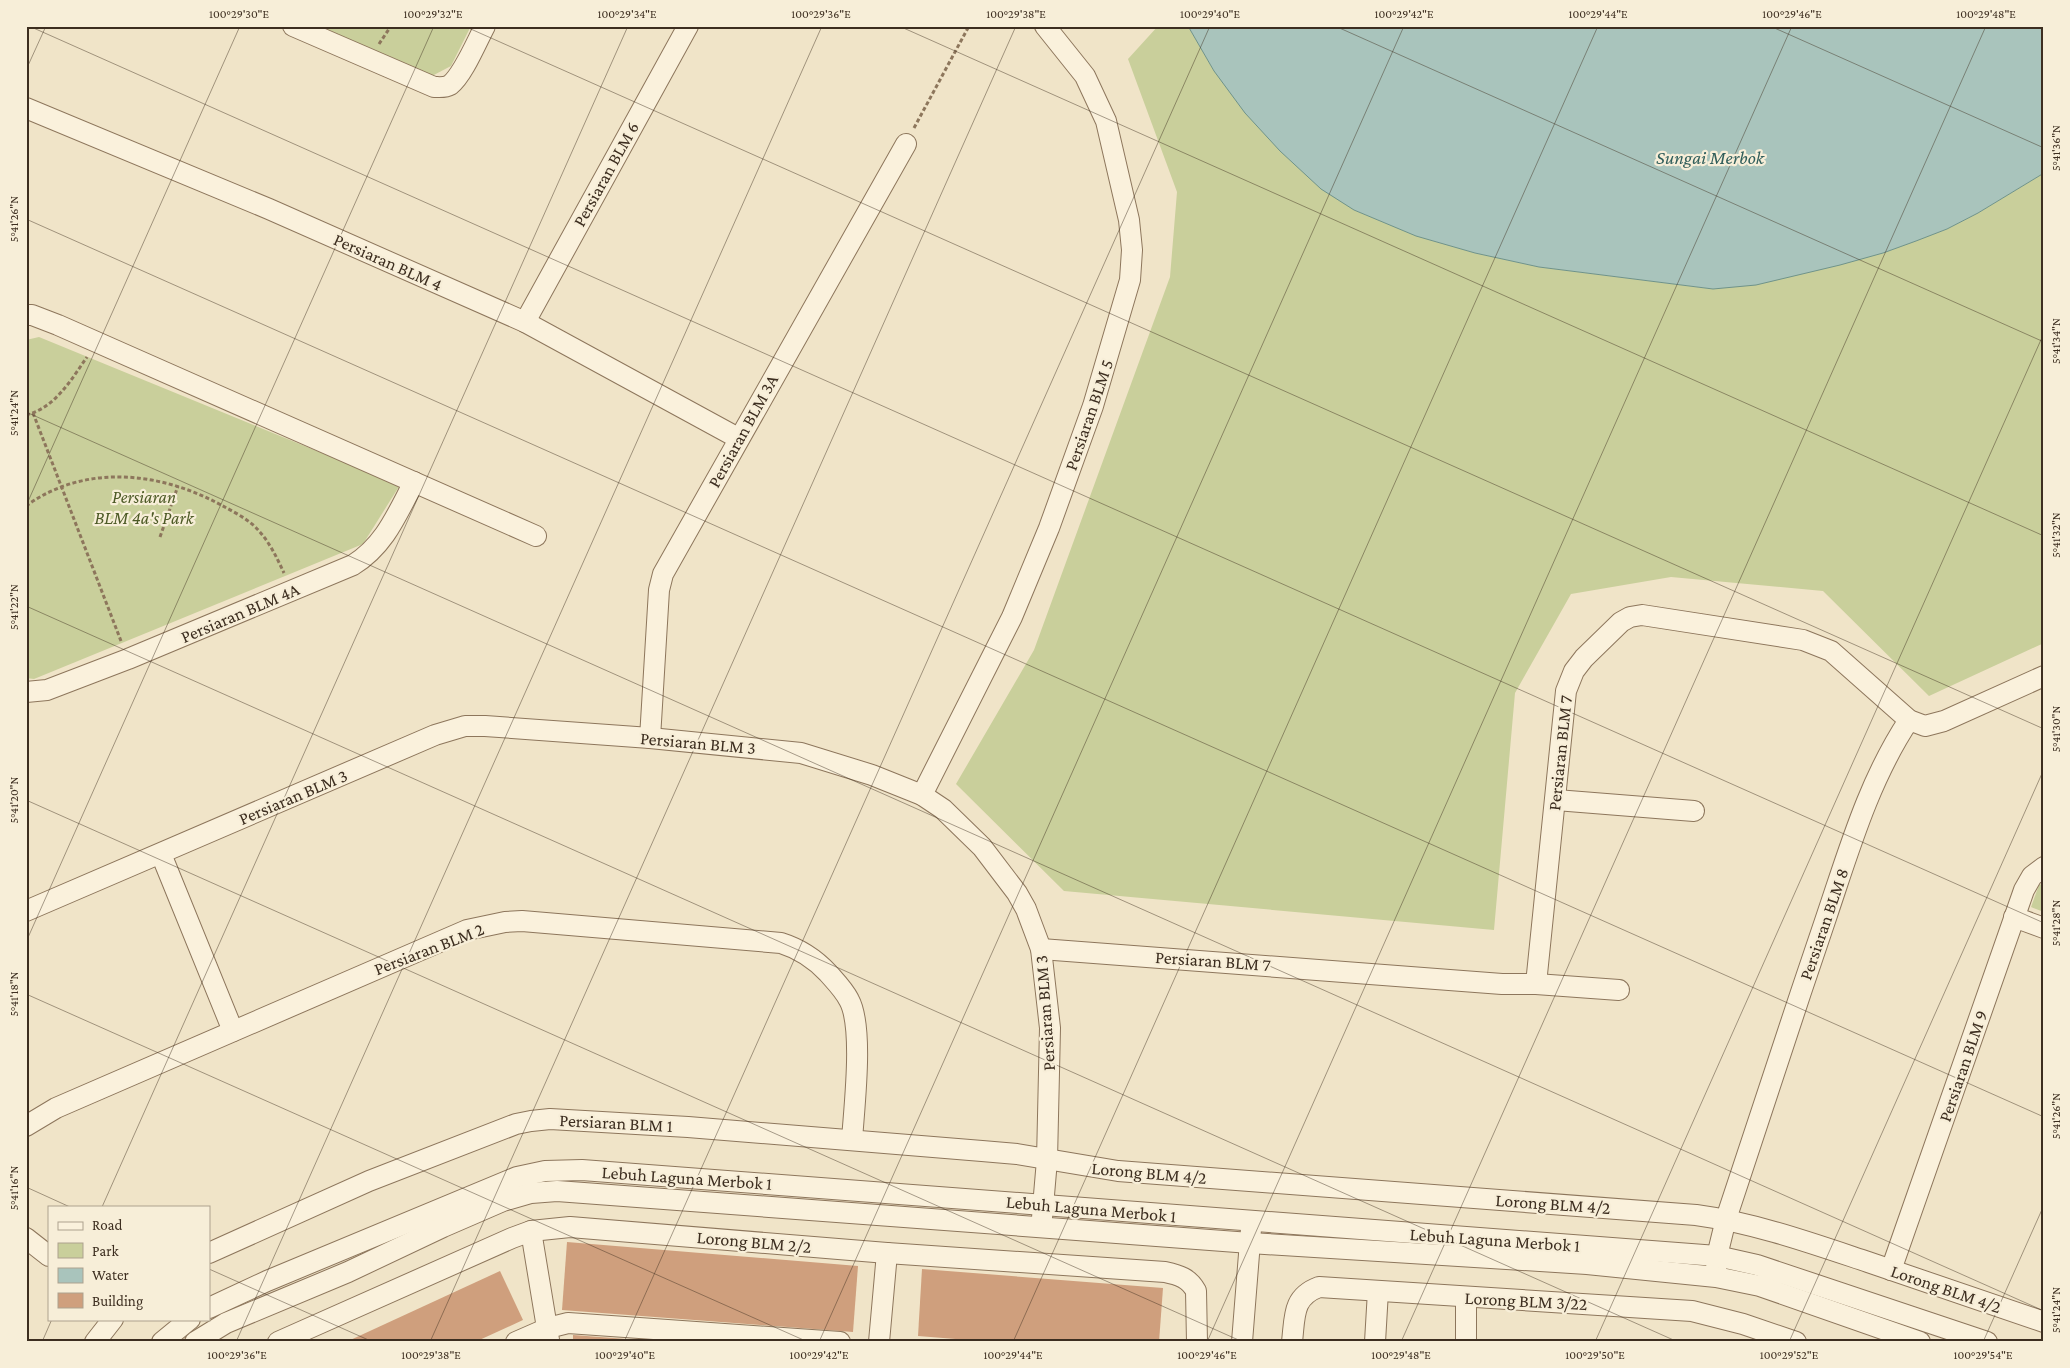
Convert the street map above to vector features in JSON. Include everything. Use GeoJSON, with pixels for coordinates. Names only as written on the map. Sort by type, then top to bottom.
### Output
{"type":"FeatureCollection","features":[{"type":"Feature","properties":{"kind":"street"},"geometry":{"type":"LineString","coordinates":[[293,26],[434,87],[444,87],[450,84],[460,72],[485,26]]}},
{"type":"Feature","properties":{"kind":"street","name":"Persiaran BLM 6"},"geometry":{"type":"LineString","coordinates":[[525,322],[688,26]]}},
{"type":"Feature","properties":{"kind":"street","name":"Persiaran BLM 5"},"geometry":{"type":"LineString","coordinates":[[922,795],[1012,617],[1049,528],[1094,406],[1130,280],[1132,250],[1129,220],[1106,121],[1085,76],[1046,26]]}},
{"type":"Feature","properties":{"kind":"street","name":"Persiaran BLM 4"},"geometry":{"type":"LineString","coordinates":[[26,108],[269,209],[525,322],[738,438]]}},
{"type":"Feature","properties":{"kind":"street","name":"Persiaran BLM 3A"},"geometry":{"type":"LineString","coordinates":[[650,738],[658,600],[663,574],[738,438],[906,144]]}},
{"type":"Feature","properties":{"kind":"street"},"geometry":{"type":"LineString","coordinates":[[26,316],[44,319],[536,536]]}},
{"type":"Feature","properties":{"kind":"street","name":"Persiaran BLM 4A"},"geometry":{"type":"LineString","coordinates":[[26,692],[47,690],[128,659],[352,565],[368,555],[384,537],[414,482]]}},
{"type":"Feature","properties":{"kind":"street","name":"Persiaran BLM 7"},"geometry":{"type":"LineString","coordinates":[[1536,984],[1556,800],[1563,706],[1569,681],[1584,658],[1621,622],[1630,616],[1652,616],[1804,640],[1818,644],[1849,665],[1909,720]]}},
{"type":"Feature","properties":{"kind":"street"},"geometry":{"type":"LineString","coordinates":[[1909,720],[1925,726],[1944,721],[2044,676]]}},
{"type":"Feature","properties":{"kind":"street","name":"Persiaran BLM 8"},"geometry":{"type":"LineString","coordinates":[[1716,1276],[1717,1256],[1726,1219],[1850,849],[1876,778],[1909,720]]}},
{"type":"Feature","properties":{"kind":"street","name":"Persiaran BLM 3"},"geometry":{"type":"LineString","coordinates":[[26,911],[448,730],[465,726],[650,738],[801,753],[863,772],[922,795],[943,809],[982,847],[1006,877],[1026,909],[1041,948],[1048,1003],[1051,1051],[1047,1160],[1041,1228]]}},
{"type":"Feature","properties":{"kind":"street"},"geometry":{"type":"LineString","coordinates":[[1556,800],[1694,811]]}},
{"type":"Feature","properties":{"kind":"street"},"geometry":{"type":"LineString","coordinates":[[161,854],[233,1031]]}},
{"type":"Feature","properties":{"kind":"street","name":"Persiaran BLM 9"},"geometry":{"type":"LineString","coordinates":[[1891,1270],[2024,890],[2032,876],[2044,868]]}},
{"type":"Feature","properties":{"kind":"street"},"geometry":{"type":"LineString","coordinates":[[2014,917],[2044,928]]}},
{"type":"Feature","properties":{"kind":"street","name":"Persiaran BLM 2"},"geometry":{"type":"LineString","coordinates":[[26,1126],[56,1108],[467,930],[505,922],[541,923],[781,943],[794,947],[819,964],[850,1001],[857,1031],[852,1140]]}},
{"type":"Feature","properties":{"kind":"street","name":"Persiaran BLM 7"},"geometry":{"type":"LineString","coordinates":[[1041,948],[1502,984],[1536,984],[1619,990]]}},
{"type":"Feature","properties":{"kind":"street","name":"Persiaran BLM 1"},"geometry":{"type":"LineString","coordinates":[[210,1253],[369,1181],[516,1124],[531,1120],[550,1119],[688,1127],[1017,1154],[1047,1160]]}},
{"type":"Feature","properties":{"kind":"street","name":"Lorong BLM 4/2"},"geometry":{"type":"LineString","coordinates":[[1047,1160],[1118,1171],[1687,1214],[1726,1219],[1754,1225],[2044,1322]]}},
{"type":"Feature","properties":{"kind":"street","name":"Lebuh Laguna Merbok 1"},"geometry":{"type":"LineString","coordinates":[[210,1308],[267,1281],[517,1177],[545,1171],[582,1170],[1717,1256],[1757,1265],[1987,1342]]}},
{"type":"Feature","properties":{"kind":"street","name":"Lebuh Laguna Merbok 1"},"geometry":{"type":"LineString","coordinates":[[195,1342],[226,1323],[348,1272],[443,1226],[503,1201],[531,1193],[556,1191],[1250,1243],[1586,1264],[1716,1276],[1760,1286],[1920,1342]]}},
{"type":"Feature","properties":{"kind":"street"},"geometry":{"type":"LineString","coordinates":[[1242,1342],[1252,1222]]}},
{"type":"Feature","properties":{"kind":"street","name":"Lorong BLM 2/2"},"geometry":{"type":"LineString","coordinates":[[278,1342],[531,1231],[570,1227],[887,1253],[1165,1272],[1177,1275],[1192,1284],[1196,1291],[1197,1342]]}},
{"type":"Feature","properties":{"kind":"street"},"geometry":{"type":"LineString","coordinates":[[531,1231],[549,1335]]}},
{"type":"Feature","properties":{"kind":"street"},"geometry":{"type":"LineString","coordinates":[[26,1238],[48,1255]]}},
{"type":"Feature","properties":{"kind":"street"},"geometry":{"type":"LineString","coordinates":[[879,1342],[887,1253]]}},
{"type":"Feature","properties":{"kind":"street","name":"Lorong BLM 3/22"},"geometry":{"type":"LineString","coordinates":[[1292,1342],[1298,1302],[1308,1291],[1319,1287],[1692,1311],[1743,1324],[1796,1342]]}},
{"type":"Feature","properties":{"kind":"street"},"geometry":{"type":"LineString","coordinates":[[1375,1342],[1378,1291]]}},
{"type":"Feature","properties":{"kind":"street"},"geometry":{"type":"LineString","coordinates":[[1466,1297],[1466,1342]]}},
{"type":"Feature","properties":{"kind":"street"},"geometry":{"type":"LineString","coordinates":[[95,1342],[113,1320]]}},
{"type":"Feature","properties":{"kind":"street"},"geometry":{"type":"LineString","coordinates":[[162,1342],[189,1320]]}},
{"type":"Feature","properties":{"kind":"street"},"geometry":{"type":"LineString","coordinates":[[516,1342],[549,1335],[568,1323],[840,1342]]}},
{"type":"Feature","properties":{"kind":"path"},"geometry":{"type":"LineString","coordinates":[[906,144],[969,26]]}},
{"type":"Feature","properties":{"kind":"path"},"geometry":{"type":"LineString","coordinates":[[26,415],[33,413],[55,399],[98,343]]}},
{"type":"Feature","properties":{"kind":"path"},"geometry":{"type":"LineString","coordinates":[[33,413],[128,659]]}},
{"type":"Feature","properties":{"kind":"path"},"geometry":{"type":"LineString","coordinates":[[26,506],[38,498],[85,481],[136,476],[178,485],[205,496],[235,512],[258,529],[272,549],[293,591]]}},
{"type":"Feature","properties":{"kind":"path"},"geometry":{"type":"LineString","coordinates":[[160,537],[178,485]]}},
{"type":"Feature","properties":{"kind":"green space"},"geometry":{"type":"Polygon","coordinates":[[[320,26],[471,26],[451,66],[430,77],[320,26]]]}},
{"type":"Feature","properties":{"kind":"green space"},"geometry":{"type":"Polygon","coordinates":[[[1158,26],[1188,26],[1214,71],[1354,210],[1417,236],[1475,253],[1539,267],[1713,289],[1883,253],[1947,229],[1978,213],[2044,173],[2044,643],[1929,696],[1823,591],[1671,577],[1571,594],[1515,693],[1494,930],[1064,891],[956,784],[1034,650],[1170,277],[1177,192],[1128,59],[1158,26]]]}},
{"type":"Feature","properties":{"kind":"green space","name":"Persiaran BLM 4a's Park"},"geometry":{"type":"Polygon","coordinates":[[[39,337],[400,485],[363,544],[34,679],[26,678],[26,340],[39,337]]]}},
{"type":"Feature","properties":{"kind":"green space"},"geometry":{"type":"Polygon","coordinates":[[[2044,883],[2044,912],[2031,907],[2039,885],[2044,883]]]}},
{"type":"Feature","properties":{"kind":"water","name":"Sungai Merbok"},"geometry":{"type":"Polygon","coordinates":[[[1188,26],[2044,26],[2044,173],[1978,213],[1947,229],[1883,253],[1756,285],[1713,289],[1539,267],[1475,253],[1416,236],[1354,210],[1321,189],[1280,151],[1245,113],[1214,71],[1188,26]]]}},
{"type":"Feature","properties":{"kind":"building"},"geometry":{"type":"Polygon","coordinates":[[[567,1242],[858,1266],[853,1332],[562,1310],[567,1242]]]}},
{"type":"Feature","properties":{"kind":"building"},"geometry":{"type":"Polygon","coordinates":[[[922,1269],[1163,1288],[1159,1342],[993,1342],[918,1336],[922,1269]]]}},
{"type":"Feature","properties":{"kind":"building"},"geometry":{"type":"Polygon","coordinates":[[[500,1271],[523,1320],[475,1342],[346,1342],[500,1271]]]}},
{"type":"Feature","properties":{"kind":"building"},"geometry":{"type":"Polygon","coordinates":[[[573,1335],[666,1342],[573,1342],[573,1335]]]}}]}
